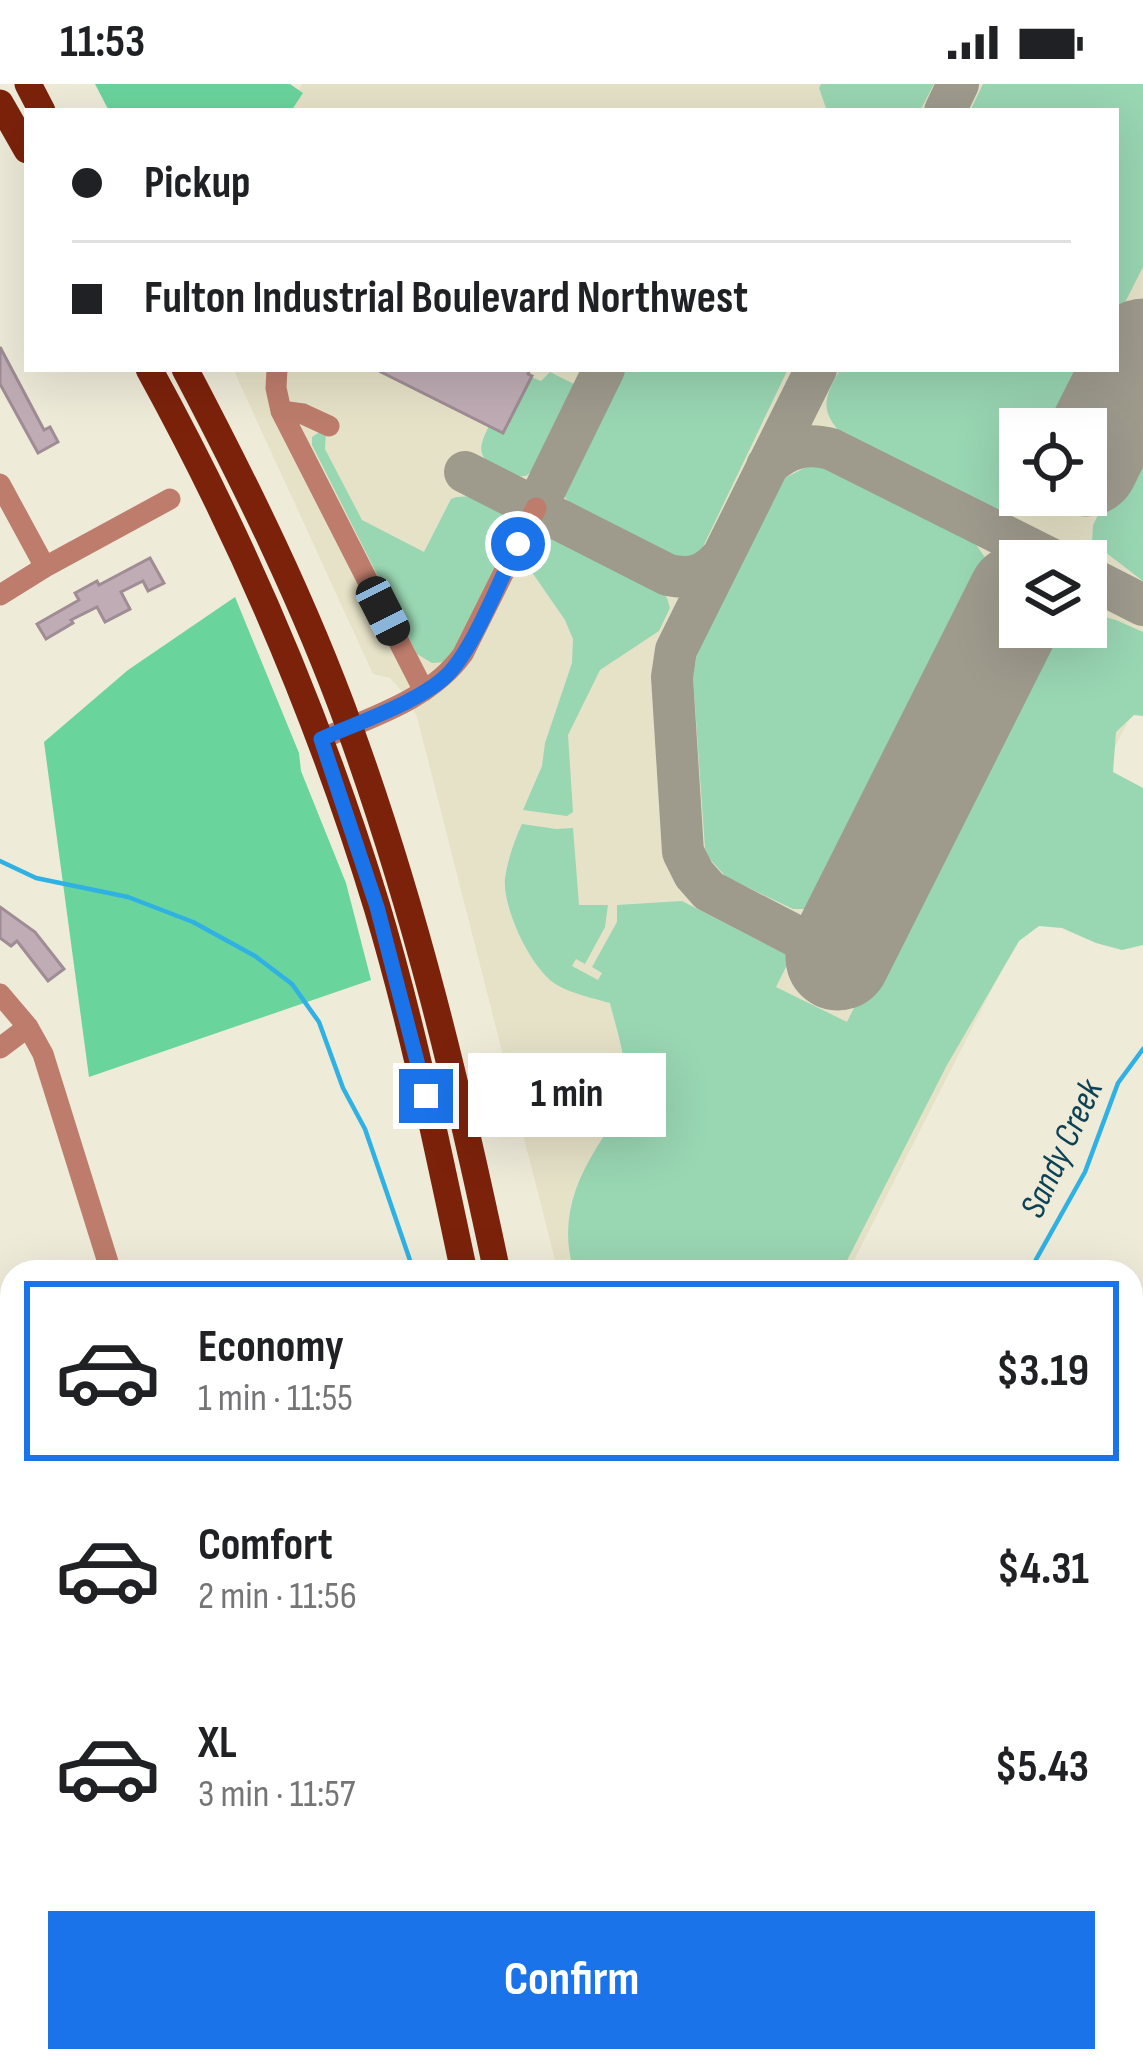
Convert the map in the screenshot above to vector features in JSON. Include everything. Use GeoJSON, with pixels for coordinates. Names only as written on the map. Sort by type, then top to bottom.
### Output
{"type":"FeatureCollection","features":[{"type":"Feature","properties":{"kind":"main road"},"geometry":{"type":"LineString","coordinates":[[0,103],[24,145]]}},
{"type":"Feature","properties":{"kind":"main road"},"geometry":{"type":"LineString","coordinates":[[151,372],[207,479],[321,739],[377,907],[408,1019],[461,1260]]}},
{"type":"Feature","properties":{"kind":"main road"},"geometry":{"type":"LineString","coordinates":[[187,372],[291,581],[350,726],[439,1013],[494,1260]]}},
{"type":"Feature","properties":{"kind":"street"},"geometry":{"type":"LineString","coordinates":[[278,372],[281,411],[424,692]]}},
{"type":"Feature","properties":{"kind":"street"},"geometry":{"type":"LineString","coordinates":[[281,411],[304,414],[329,426]]}},
{"type":"Feature","properties":{"kind":"street"},"geometry":{"type":"LineString","coordinates":[[0,484],[45,567]]}},
{"type":"Feature","properties":{"kind":"street"},"geometry":{"type":"LineString","coordinates":[[0,595],[170,499]]}},
{"type":"Feature","properties":{"kind":"street"},"geometry":{"type":"LineString","coordinates":[[321,739],[424,692],[449,674],[536,508]]}},
{"type":"Feature","properties":{"kind":"street"},"geometry":{"type":"LineString","coordinates":[[0,994],[43,1054],[107,1260]]}},
{"type":"Feature","properties":{"kind":"street"},"geometry":{"type":"LineString","coordinates":[[0,1048],[28,1027]]}},
{"type":"Feature","properties":{"kind":"shaded area"},"geometry":{"type":"Polygon","coordinates":[[[302,84],[1143,84],[1143,711],[1135,708],[854,1260],[555,1260],[417,717],[390,678],[373,674],[234,372],[1119,372],[1119,108],[290,108],[302,84]]]}},
{"type":"Feature","properties":{"kind":"green space"},"geometry":{"type":"Polygon","coordinates":[[[95,84],[290,84],[303,93],[293,108],[107,108],[95,84]]]}},
{"type":"Feature","properties":{"kind":"green space"},"geometry":{"type":"Polygon","coordinates":[[[821,84],[934,84],[922,108],[826,108],[821,84]]]}},
{"type":"Feature","properties":{"kind":"green space"},"geometry":{"type":"Polygon","coordinates":[[[983,84],[1143,84],[1143,267],[1119,314],[1119,108],[971,108],[983,84]]]}},
{"type":"Feature","properties":{"kind":"green space"},"geometry":{"type":"Polygon","coordinates":[[[550,372],[575,388],[535,468],[522,476],[497,468],[485,460],[481,450],[489,426],[503,433],[531,377],[541,381],[550,372]]]}},
{"type":"Feature","properties":{"kind":"green space"},"geometry":{"type":"Polygon","coordinates":[[[623,372],[787,372],[700,553],[690,560],[677,559],[571,506],[565,497],[566,486],[623,372]]]}},
{"type":"Feature","properties":{"kind":"green space"},"geometry":{"type":"Polygon","coordinates":[[[839,372],[1090,372],[1072,408],[999,408],[999,511],[843,435],[826,403],[839,372]]]}},
{"type":"Feature","properties":{"kind":"green space"},"geometry":{"type":"Polygon","coordinates":[[[1143,427],[1143,581],[1107,553],[1107,540],[1092,540],[1098,516],[1107,516],[1107,498],[1143,427]]]}},
{"type":"Feature","properties":{"kind":"green space"},"geometry":{"type":"Polygon","coordinates":[[[326,431],[325,449],[362,520],[424,552],[451,499],[470,497],[491,503],[513,523],[515,532],[446,662],[432,663],[417,654],[312,445],[312,437],[326,431]]]}},
{"type":"Feature","properties":{"kind":"green space"},"geometry":{"type":"Polygon","coordinates":[[[808,466],[825,467],[975,543],[989,573],[824,901],[793,909],[726,877],[709,858],[693,677],[698,647],[785,478],[808,466]]]}},
{"type":"Feature","properties":{"kind":"green space"},"geometry":{"type":"Polygon","coordinates":[[[545,533],[661,590],[670,608],[659,631],[600,670],[568,735],[573,812],[567,816],[523,810],[542,766],[572,663],[573,639],[565,620],[529,568],[513,575],[532,537],[545,533]]]}},
{"type":"Feature","properties":{"kind":"green space"},"geometry":{"type":"Polygon","coordinates":[[[235,597],[346,883],[371,980],[89,1077],[44,742],[128,670],[235,597]]]}},
{"type":"Feature","properties":{"kind":"green space"},"geometry":{"type":"Polygon","coordinates":[[[1107,618],[1143,632],[1143,716],[1134,715],[1116,732],[1113,772],[1143,788],[1143,945],[1122,950],[1062,928],[1039,926],[1019,941],[947,1065],[847,1260],[571,1260],[571,1207],[588,1162],[619,1105],[625,1069],[610,1003],[570,991],[547,977],[513,921],[505,878],[522,824],[573,828],[579,905],[608,905],[605,927],[585,964],[576,959],[572,966],[598,980],[602,973],[592,967],[617,922],[617,905],[682,901],[791,957],[776,987],[847,1022],[1032,648],[1107,648],[1107,618]]]}},
{"type":"Feature","properties":{"kind":"building"},"geometry":{"type":"Polygon","coordinates":[[[0,347],[44,430],[50,427],[58,442],[38,453],[0,384],[0,347]]]}},
{"type":"Feature","properties":{"kind":"building"},"geometry":{"type":"Polygon","coordinates":[[[381,372],[529,372],[532,376],[503,433],[381,372]]]}},
{"type":"Feature","properties":{"kind":"building"},"geometry":{"type":"Polygon","coordinates":[[[150,558],[164,583],[148,591],[143,581],[121,592],[130,609],[105,622],[97,607],[46,639],[37,624],[79,600],[75,593],[150,558]]]}},
{"type":"Feature","properties":{"kind":"building"},"geometry":{"type":"Polygon","coordinates":[[[0,907],[35,932],[64,969],[48,981],[17,941],[11,946],[0,938],[0,907]]]}},
{"type":"Feature","properties":{"kind":"waterway"},"geometry":{"type":"LineString","coordinates":[[0,861],[36,878],[128,897],[193,922],[255,956],[292,984],[319,1022],[343,1088],[365,1129],[410,1260]]}},
{"type":"Feature","properties":{"kind":"waterway","name":"Sandy Creek"},"geometry":{"type":"LineString","coordinates":[[1036,1260],[1085,1172],[1118,1083],[1143,1049]]}},
{"type":"Feature","properties":{"kind":"taxiway"},"geometry":{"type":"LineString","coordinates":[[946,108],[958,84]]}},
{"type":"Feature","properties":{"kind":"taxiway"},"geometry":{"type":"LineString","coordinates":[[536,508],[603,372]]}},
{"type":"Feature","properties":{"kind":"taxiway"},"geometry":{"type":"LineString","coordinates":[[815,372],[676,650],[672,677],[683,852],[694,874],[709,891],[838,958]]}},
{"type":"Feature","properties":{"kind":"taxiway"},"geometry":{"type":"LineString","coordinates":[[767,466],[797,448],[831,449],[1013,540]]}},
{"type":"Feature","properties":{"kind":"taxiway"},"geometry":{"type":"LineString","coordinates":[[465,472],[668,575],[697,575],[721,558]]}},
{"type":"Feature","properties":{"kind":"taxiway"},"geometry":{"type":"LineString","coordinates":[[1107,587],[1143,605]]}},
{"type":"Feature","properties":{"kind":"runway"},"geometry":{"type":"LineString","coordinates":[[1107,422],[1143,351]]}},
{"type":"Feature","properties":{"kind":"runway"},"geometry":{"type":"LineString","coordinates":[[838,958],[999,638]]}},
{"type":"Feature","properties":{"kind":"route"},"geometry":{"type":"LineString","coordinates":[[426,1096],[377,907],[321,739],[424,692],[449,674],[518,544]]}}]}
